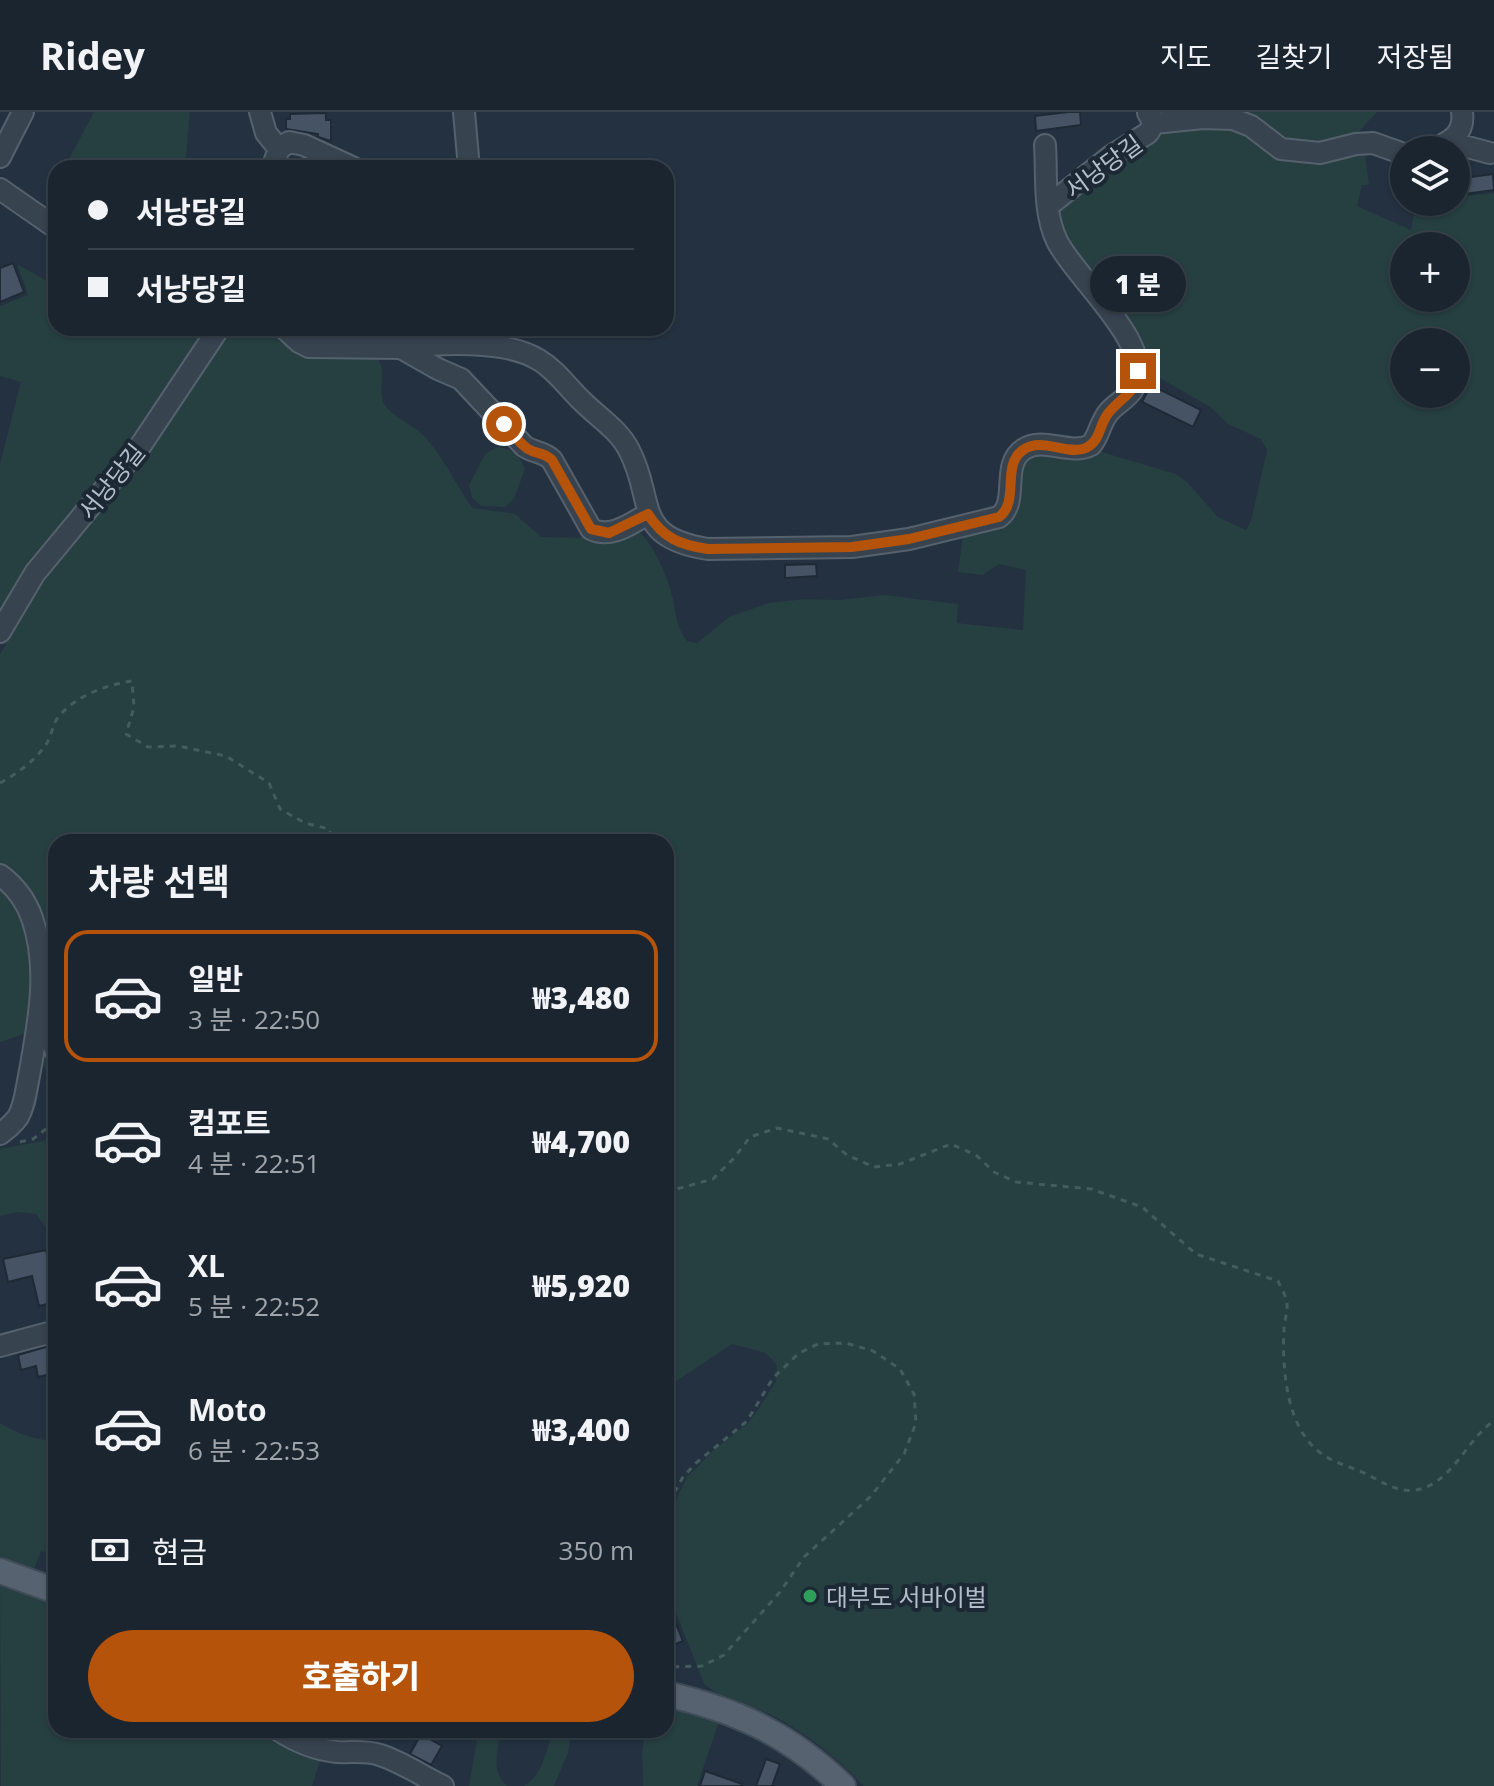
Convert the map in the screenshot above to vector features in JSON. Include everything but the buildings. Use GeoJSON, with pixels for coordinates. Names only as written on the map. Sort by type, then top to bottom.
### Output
{"type":"FeatureCollection","features":[{"type":"Feature","properties":{"kind":"main road"},"geometry":{"type":"LineString","coordinates":[[0,1571],[48,1588]]}},
{"type":"Feature","properties":{"kind":"main road"},"geometry":{"type":"LineString","coordinates":[[674,1696],[704,1703],[764,1726],[803,1751],[843,1786]]}},
{"type":"Feature","properties":{"kind":"lane"},"geometry":{"type":"LineString","coordinates":[[0,157],[23,112]]}},
{"type":"Feature","properties":{"kind":"lane"},"geometry":{"type":"LineString","coordinates":[[260,112],[275,159]]}},
{"type":"Feature","properties":{"kind":"lane"},"geometry":{"type":"LineString","coordinates":[[464,112],[468,160]]}},
{"type":"Feature","properties":{"kind":"lane"},"geometry":{"type":"LineString","coordinates":[[1454,136],[1461,130],[1462,112]]}},
{"type":"Feature","properties":{"kind":"lane","name":"서낭당길"},"geometry":{"type":"LineString","coordinates":[[1048,206],[1111,156],[1148,133],[1151,117],[1233,119],[1251,126],[1281,149],[1320,153],[1373,143],[1390,149]]}},
{"type":"Feature","properties":{"kind":"lane"},"geometry":{"type":"LineString","coordinates":[[275,159],[289,142],[296,142],[336,160]]}},
{"type":"Feature","properties":{"kind":"lane","name":"서낭당길"},"geometry":{"type":"LineString","coordinates":[[648,514],[665,535],[677,543],[708,549],[852,547],[909,539],[1004,513],[1012,467],[1017,455],[1030,446],[1077,449],[1091,445],[1108,414],[1128,397],[1138,378],[1137,363],[1131,344],[1062,251],[1052,230],[1045,145]]}},
{"type":"Feature","properties":{"kind":"lane"},"geometry":{"type":"LineString","coordinates":[[1470,150],[1490,153]]}},
{"type":"Feature","properties":{"kind":"lane"},"geometry":{"type":"LineString","coordinates":[[0,189],[48,222]]}},
{"type":"Feature","properties":{"kind":"lane","name":"서낭당길"},"geometry":{"type":"LineString","coordinates":[[0,632],[35,573],[141,445],[214,336]]}},
{"type":"Feature","properties":{"kind":"lane"},"geometry":{"type":"LineString","coordinates":[[293,336],[309,347],[401,348],[441,344],[513,349],[538,359],[609,425],[627,446],[640,475],[648,514],[609,533],[591,529],[546,454],[530,451],[524,446],[461,379],[401,348]]}},
{"type":"Feature","properties":{"kind":"lane"},"geometry":{"type":"LineString","coordinates":[[0,875],[16,890],[33,920],[38,939],[40,1008],[23,1107],[4,1139]]}},
{"type":"Feature","properties":{"kind":"lane"},"geometry":{"type":"LineString","coordinates":[[40,1008],[48,1030]]}},
{"type":"Feature","properties":{"kind":"lane"},"geometry":{"type":"LineString","coordinates":[[0,1346],[48,1333]]}},
{"type":"Feature","properties":{"kind":"lane"},"geometry":{"type":"LineString","coordinates":[[292,1738],[335,1752],[368,1752],[382,1756],[443,1786]]}},
{"type":"Feature","properties":{"kind":"path"},"geometry":{"type":"LineString","coordinates":[[0,783],[33,760],[47,742],[59,716],[82,698],[108,684],[132,681],[134,707],[126,734],[148,747],[178,746],[226,756],[269,783],[280,809],[305,823],[329,829],[331,834]]}},
{"type":"Feature","properties":{"kind":"path"},"geometry":{"type":"LineString","coordinates":[[4,1139],[33,1139],[48,1128]]}},
{"type":"Feature","properties":{"kind":"path"},"geometry":{"type":"LineString","coordinates":[[674,1190],[713,1179],[750,1137],[777,1128],[828,1139],[847,1155],[874,1167],[900,1164],[951,1144],[976,1155],[994,1172],[1016,1182],[1091,1189],[1142,1207],[1196,1254],[1278,1281],[1287,1303],[1284,1329],[1286,1380],[1291,1404],[1301,1431],[1321,1454],[1370,1475],[1391,1488],[1414,1492],[1435,1482],[1455,1465],[1494,1421]]}},
{"type":"Feature","properties":{"kind":"path"},"geometry":{"type":"LineString","coordinates":[[674,1497],[683,1477],[696,1463],[747,1421],[773,1378],[799,1353],[818,1344],[846,1343],[873,1351],[900,1369],[914,1394],[916,1423],[904,1454],[871,1496],[804,1557],[780,1592],[724,1655],[702,1666],[674,1667]]}},
{"type":"Feature","properties":{"kind":"green space"},"geometry":{"type":"Polygon","coordinates":[[[94,112],[190,112],[186,160],[68,160],[94,112]]]}},
{"type":"Feature","properties":{"kind":"green space"},"geometry":{"type":"Polygon","coordinates":[[[1248,112],[1377,112],[1357,134],[1320,147],[1284,142],[1258,116],[1248,112]]]}},
{"type":"Feature","properties":{"kind":"green space"},"geometry":{"type":"Polygon","coordinates":[[[1230,124],[1267,148],[1364,147],[1369,185],[1362,185],[1357,206],[1411,230],[1414,216],[1470,216],[1470,196],[1494,193],[1494,1786],[864,1786],[834,1757],[801,1732],[704,1684],[674,1607],[674,1504],[687,1477],[715,1449],[748,1423],[776,1381],[777,1365],[766,1353],[732,1344],[674,1383],[674,834],[48,834],[48,1073],[41,1062],[47,962],[0,867],[0,655],[37,584],[217,336],[290,336],[376,355],[382,370],[383,402],[430,443],[473,508],[515,514],[541,537],[591,538],[638,531],[650,545],[664,572],[677,621],[687,641],[697,643],[729,617],[769,603],[884,595],[958,604],[957,623],[1023,630],[1026,570],[999,564],[983,575],[958,572],[964,529],[997,522],[1024,455],[1095,450],[1176,474],[1218,517],[1246,530],[1251,521],[1267,450],[1261,439],[1228,424],[1210,407],[1151,373],[1070,249],[1055,216],[1060,206],[1167,130],[1230,124]]]}},
{"type":"Feature","properties":{"kind":"green space"},"geometry":{"type":"Polygon","coordinates":[[[17,264],[48,281],[48,336],[209,336],[0,619],[0,464],[21,382],[0,376],[0,306],[28,295],[17,264]]]}},
{"type":"Feature","properties":{"kind":"green space"},"geometry":{"type":"Polygon","coordinates":[[[497,447],[515,454],[525,469],[514,499],[505,507],[481,506],[472,498],[469,485],[485,454],[497,447]]]}},
{"type":"Feature","properties":{"kind":"green space"},"geometry":{"type":"Polygon","coordinates":[[[0,881],[20,902],[36,958],[27,1033],[0,1042],[0,881]]]}},
{"type":"Feature","properties":{"kind":"green space"},"geometry":{"type":"Polygon","coordinates":[[[48,1138],[48,1225],[45,1226],[36,1214],[17,1212],[0,1216],[0,1149],[48,1138]]]}},
{"type":"Feature","properties":{"kind":"green space"},"geometry":{"type":"Polygon","coordinates":[[[0,1423],[27,1436],[48,1440],[48,1554],[41,1551],[34,1569],[0,1557],[0,1423]]]}},
{"type":"Feature","properties":{"kind":"green space"},"geometry":{"type":"Polygon","coordinates":[[[0,1585],[48,1602],[48,1738],[287,1738],[322,1755],[312,1786],[1,1786],[0,1585]]]}},
{"type":"Feature","properties":{"kind":"green space"},"geometry":{"type":"Polygon","coordinates":[[[674,1709],[719,1722],[697,1786],[643,1786],[644,1738],[674,1738],[674,1709]]]}},
{"type":"Feature","properties":{"kind":"green space"},"geometry":{"type":"Polygon","coordinates":[[[473,1738],[500,1738],[497,1767],[507,1786],[469,1786],[477,1740],[473,1738]]]}},
{"type":"Feature","properties":{"kind":"green space"},"geometry":{"type":"Polygon","coordinates":[[[551,1738],[570,1738],[568,1753],[554,1786],[524,1786],[540,1769],[551,1738]]]}},
{"type":"Feature","properties":{"kind":"place","name":"대부도 서바이벌"},"geometry":{"type":"Point","coordinates":[810,1596]}},
{"type":"Feature","properties":{"kind":"route"},"geometry":{"type":"LineString","coordinates":[[504,424],[530,451],[546,454],[552,460],[586,523],[598,533],[621,529],[648,514],[665,535],[690,547],[852,547],[909,539],[999,517],[1006,509],[1012,467],[1017,455],[1030,446],[1077,449],[1091,445],[1108,414],[1133,391],[1138,371]]}}]}
